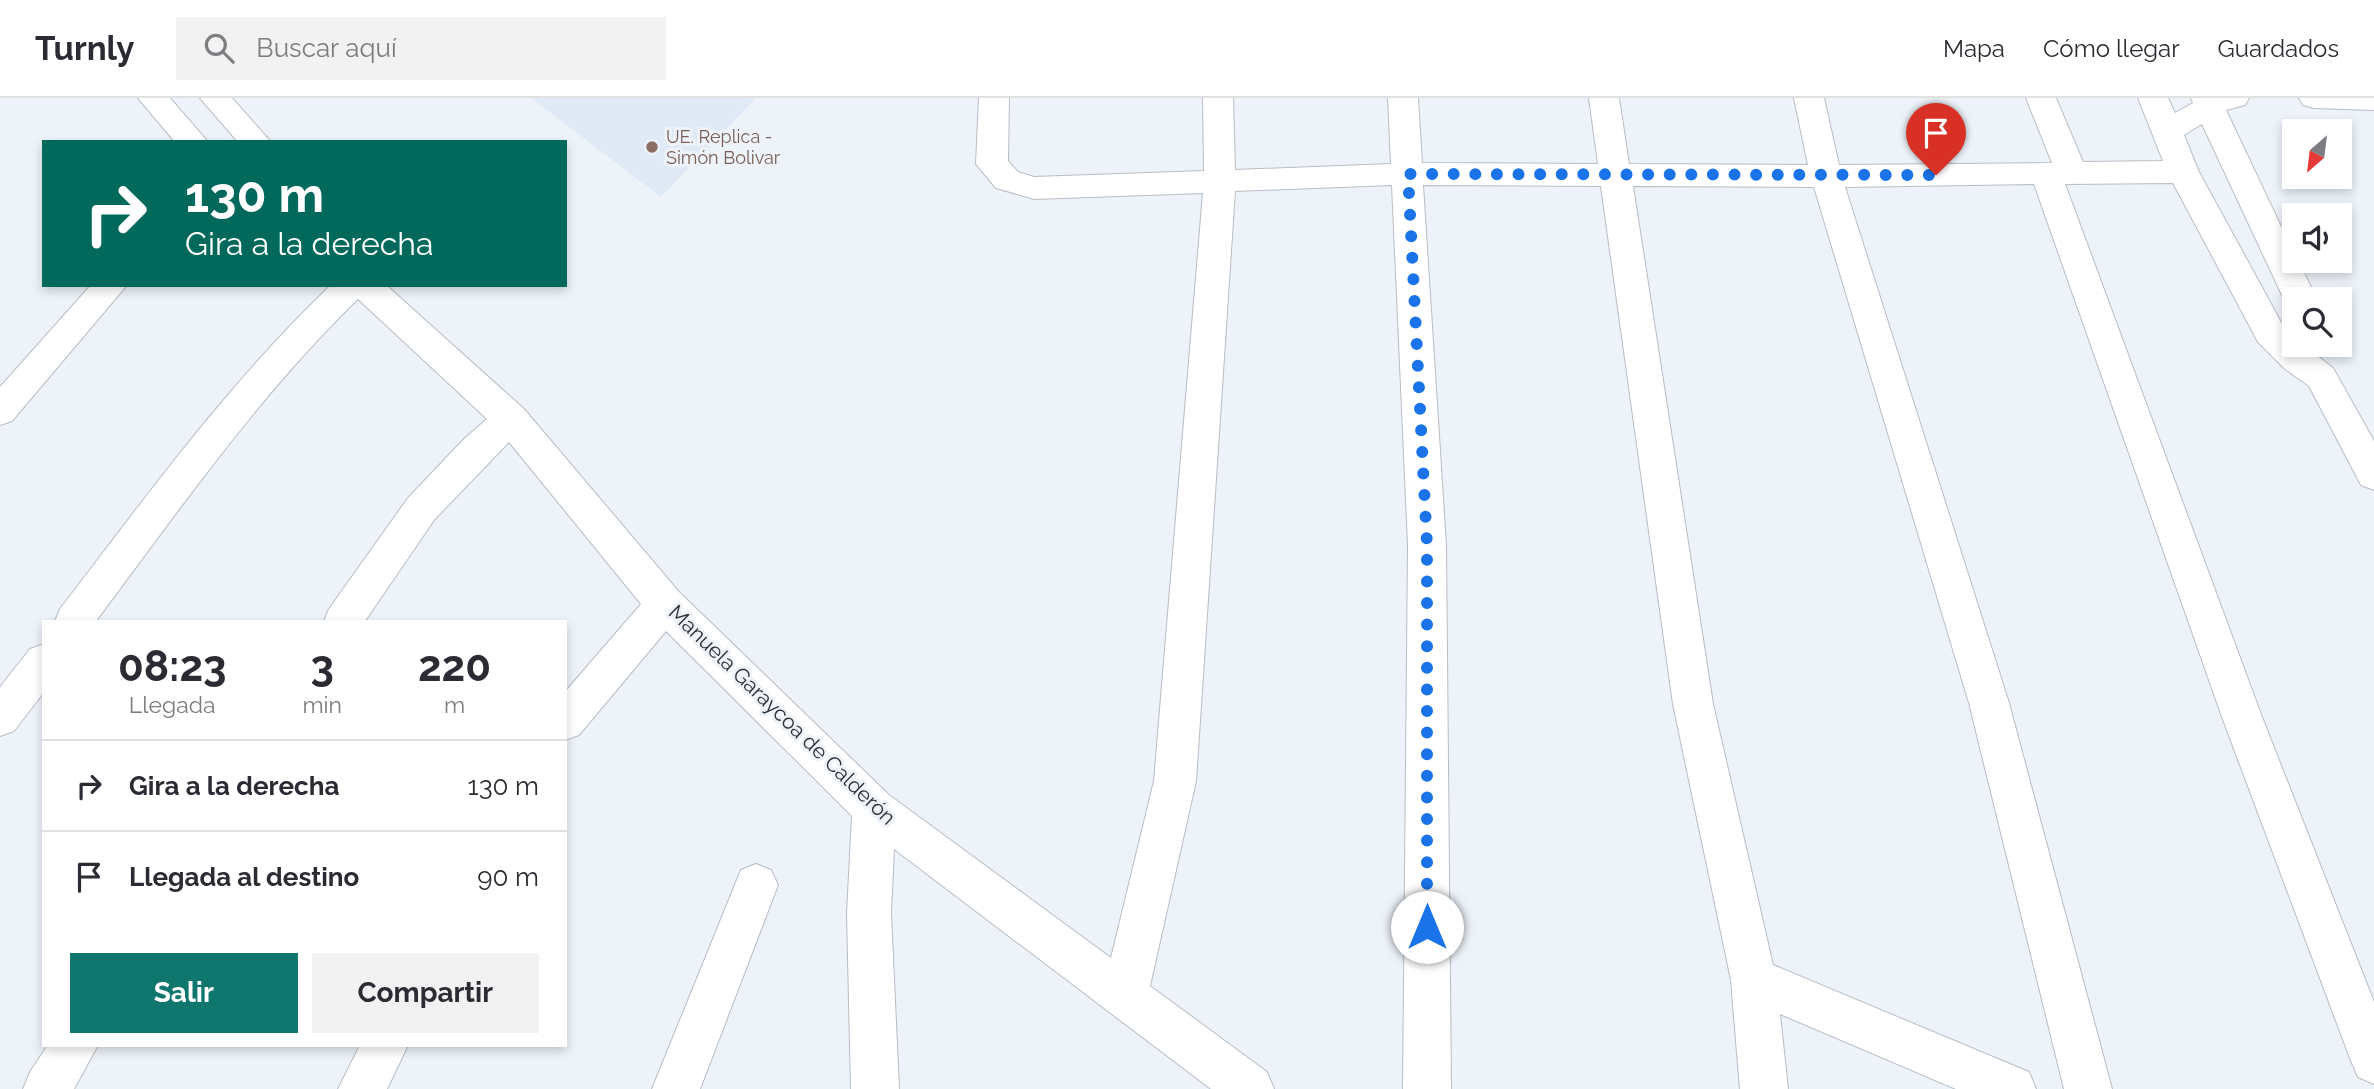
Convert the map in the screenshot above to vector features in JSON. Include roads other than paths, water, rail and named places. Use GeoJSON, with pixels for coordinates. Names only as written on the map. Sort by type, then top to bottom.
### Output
{"type":"FeatureCollection","features":[{"type":"Feature","properties":{"kind":"street"},"geometry":{"type":"LineString","coordinates":[[153,98],[191,140]]}},
{"type":"Feature","properties":{"kind":"street"},"geometry":{"type":"LineString","coordinates":[[215,98],[254,140]]}},
{"type":"Feature","properties":{"kind":"street"},"geometry":{"type":"LineString","coordinates":[[993,98],[992,164],[1007,180],[1034,188],[1408,174],[1826,176],[2183,172]]}},
{"type":"Feature","properties":{"kind":"street"},"geometry":{"type":"LineString","coordinates":[[1125,995],[1175,781],[1220,180],[1218,98]]}},
{"type":"Feature","properties":{"kind":"street"},"geometry":{"type":"LineString","coordinates":[[1403,98],[1427,545],[1427,1089]]}},
{"type":"Feature","properties":{"kind":"street"},"geometry":{"type":"LineString","coordinates":[[1604,98],[1613,176],[1693,704],[1754,980],[1764,1089]]}},
{"type":"Feature","properties":{"kind":"street"},"geometry":{"type":"LineString","coordinates":[[1809,98],[1826,176],[1989,704],[2088,1089]]}},
{"type":"Feature","properties":{"kind":"street"},"geometry":{"type":"LineString","coordinates":[[2041,98],[2059,173],[2242,717],[2374,1061]]}},
{"type":"Feature","properties":{"kind":"street"},"geometry":{"type":"LineString","coordinates":[[2153,98],[2183,172],[2270,332],[2297,360],[2320,361],[2374,475]]}},
{"type":"Feature","properties":{"kind":"street"},"geometry":{"type":"LineString","coordinates":[[2314,98],[2374,100]]}},
{"type":"Feature","properties":{"kind":"street"},"geometry":{"type":"LineString","coordinates":[[2167,131],[2217,101],[2234,164],[2295,287]]}},
{"type":"Feature","properties":{"kind":"street"},"geometry":{"type":"LineString","coordinates":[[0,411],[109,287]]}},
{"type":"Feature","properties":{"kind":"street"},"geometry":{"type":"LineString","coordinates":[[75,620],[252,387],[312,321],[350,287]]}},
{"type":"Feature","properties":{"kind":"street","name":"Manuela Garaycoa de Calderón"},"geometry":{"type":"LineString","coordinates":[[366,287],[511,419],[665,604],[874,809],[1250,1089]]}},
{"type":"Feature","properties":{"kind":"street"},"geometry":{"type":"LineString","coordinates":[[345,620],[421,509],[478,448],[511,419]]}},
{"type":"Feature","properties":{"kind":"street"},"geometry":{"type":"LineString","coordinates":[[567,720],[665,604]]}},
{"type":"Feature","properties":{"kind":"street"},"geometry":{"type":"LineString","coordinates":[[0,718],[42,664]]}},
{"type":"Feature","properties":{"kind":"street"},"geometry":{"type":"LineString","coordinates":[[874,809],[869,913],[875,1089]]}},
{"type":"Feature","properties":{"kind":"street"},"geometry":{"type":"LineString","coordinates":[[677,1089],[756,885]]}},
{"type":"Feature","properties":{"kind":"street"},"geometry":{"type":"LineString","coordinates":[[1754,980],[2012,1089]]}},
{"type":"Feature","properties":{"kind":"street"},"geometry":{"type":"LineString","coordinates":[[47,1089],[74,1047]]}},
{"type":"Feature","properties":{"kind":"street"},"geometry":{"type":"LineString","coordinates":[[362,1089],[384,1047]]}},
{"type":"Feature","properties":{"kind":"place","name":"UE. Replica - Simón Bolivar"},"geometry":{"type":"Point","coordinates":[652,147]}}]}
